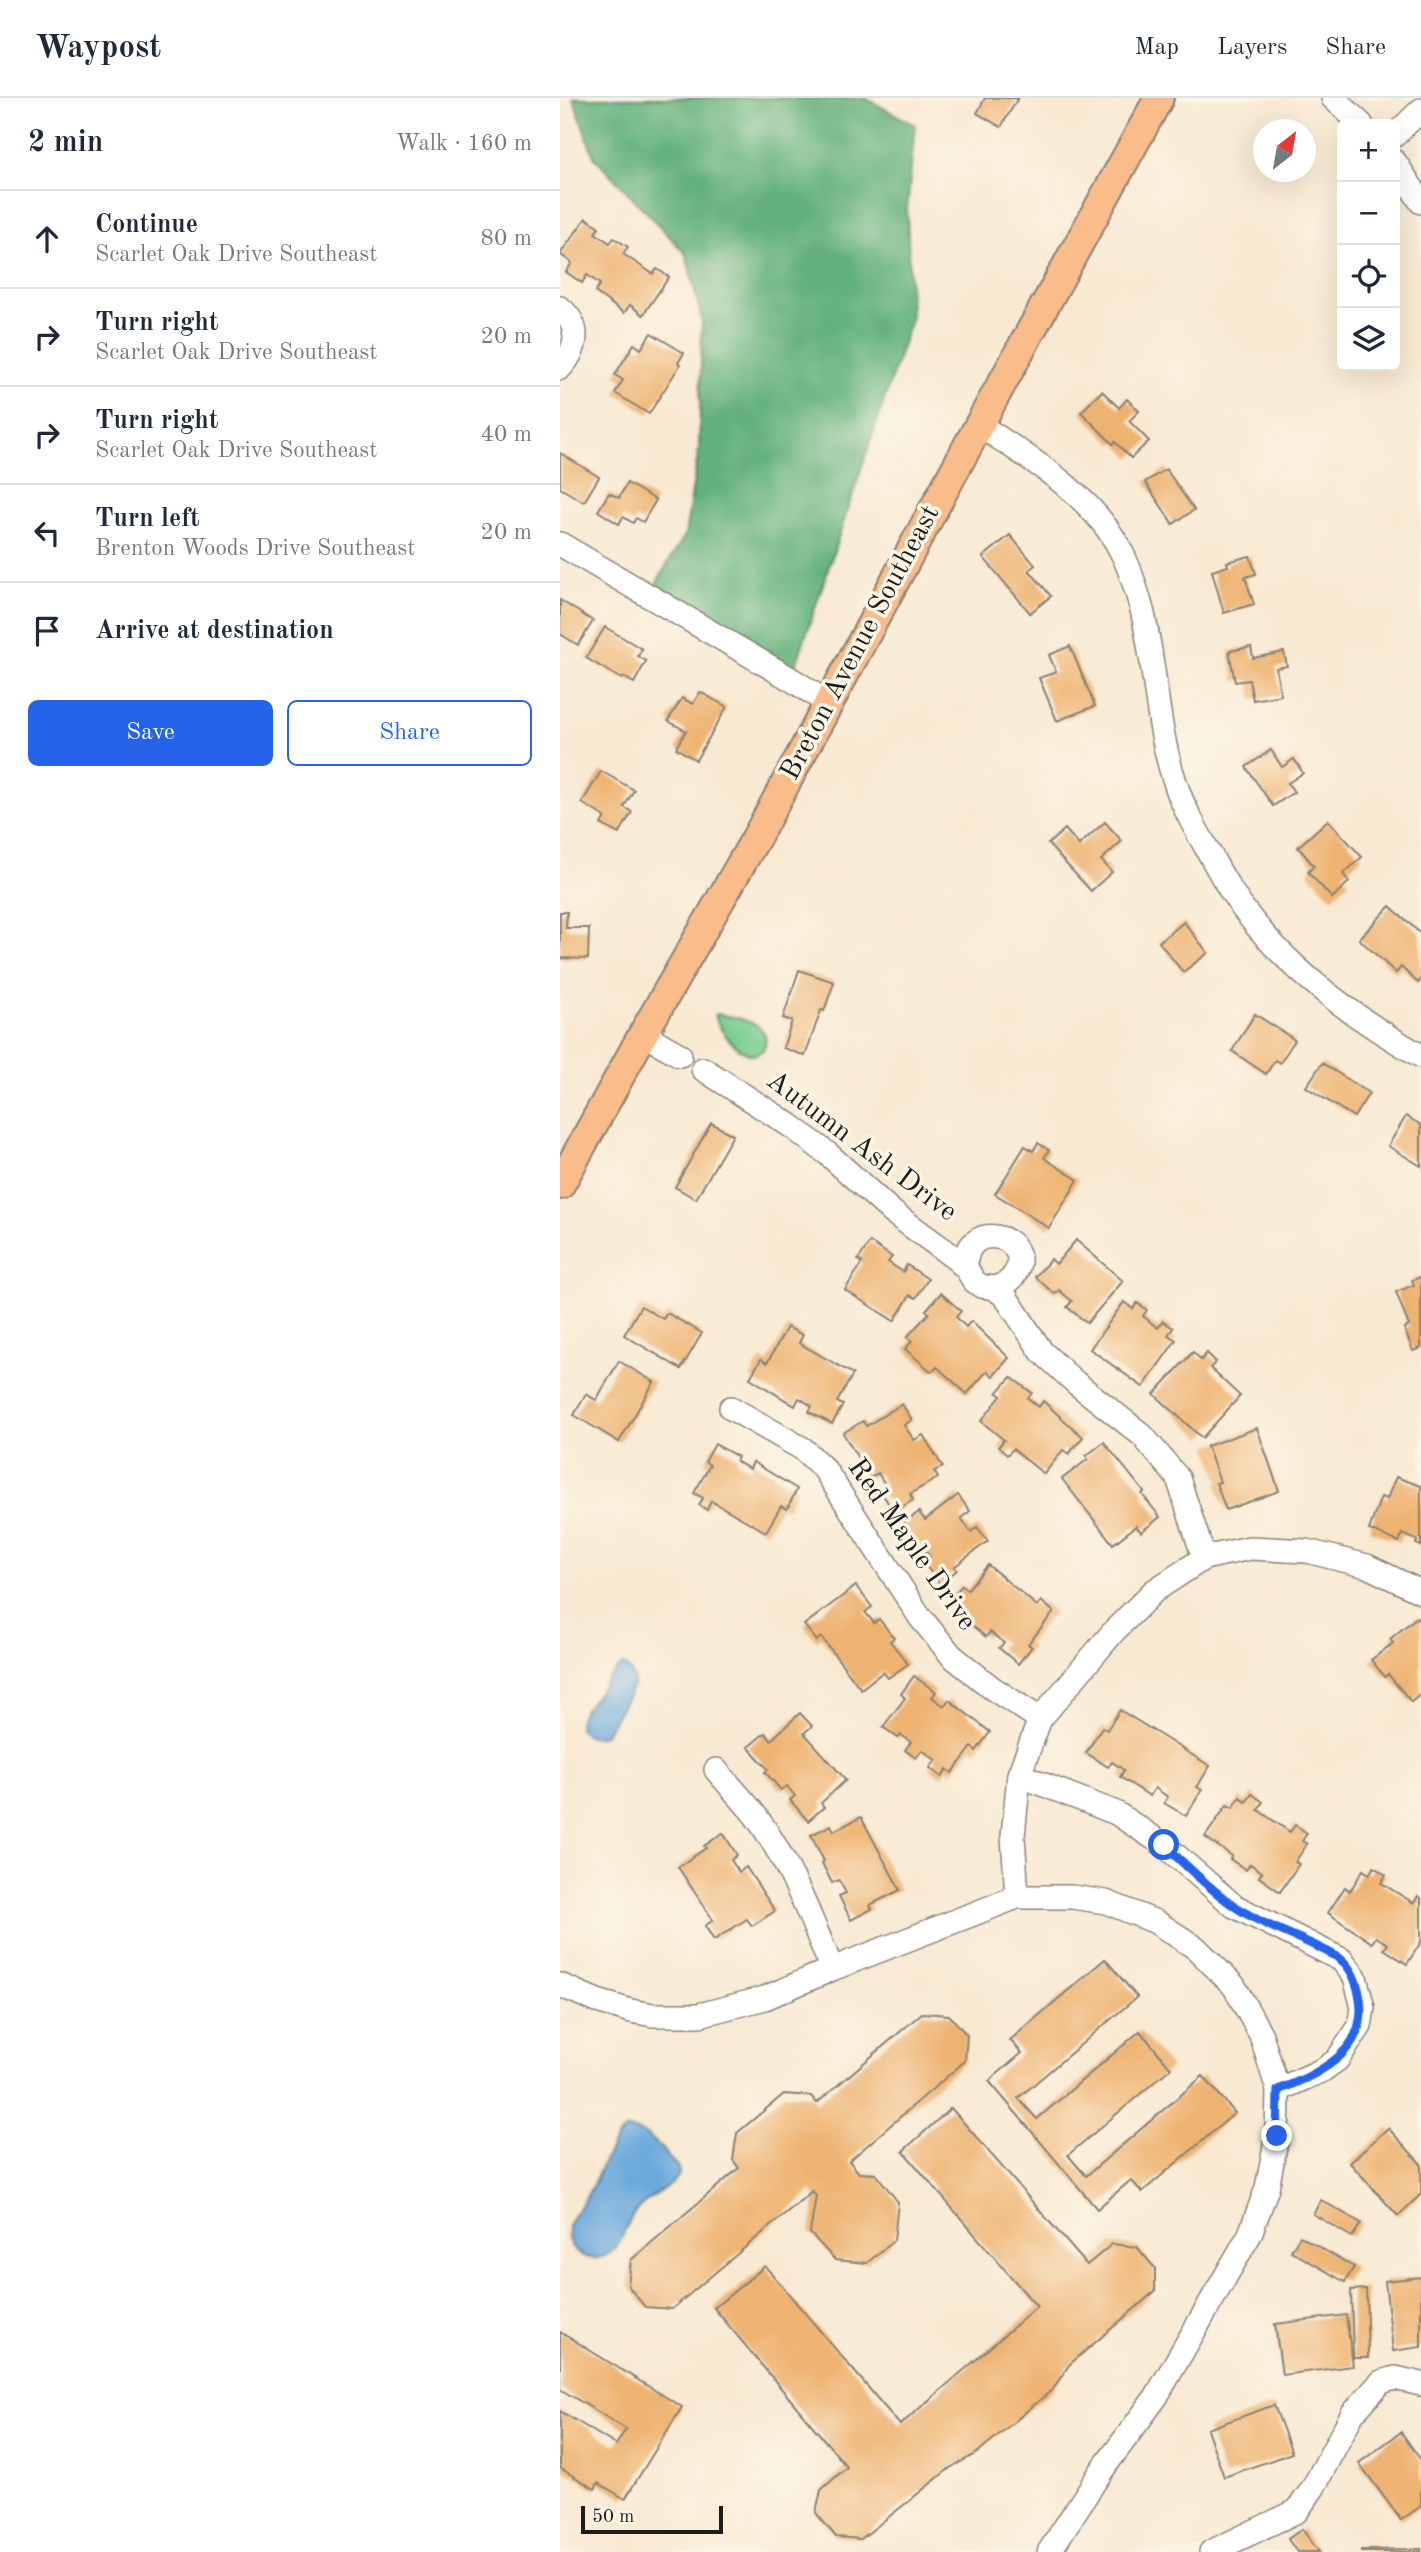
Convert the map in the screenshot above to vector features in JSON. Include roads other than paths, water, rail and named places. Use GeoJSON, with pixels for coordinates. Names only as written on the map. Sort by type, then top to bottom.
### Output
{"type":"FeatureCollection","features":[{"type":"Feature","properties":{"kind":"main road","name":"Breton Avenue Southeast"},"geometry":{"type":"LineString","coordinates":[[560,1185],[756,838],[1158,98]]}},
{"type":"Feature","properties":{"kind":"street"},"geometry":{"type":"LineString","coordinates":[[1333,98],[1356,119]]}},
{"type":"Feature","properties":{"kind":"street"},"geometry":{"type":"LineString","coordinates":[[1400,130],[1421,110]]}},
{"type":"Feature","properties":{"kind":"street"},"geometry":{"type":"LineString","coordinates":[[1400,170],[1421,202]]}},
{"type":"Feature","properties":{"kind":"street"},"geometry":{"type":"LineString","coordinates":[[560,308],[567,314],[577,336],[572,355],[560,368]]}},
{"type":"Feature","properties":{"kind":"street"},"geometry":{"type":"LineString","coordinates":[[979,425],[1042,467],[1095,513],[1123,554],[1142,610],[1158,709],[1175,782],[1199,834],[1232,892],[1275,946],[1318,986],[1368,1026],[1421,1056]]}},
{"type":"Feature","properties":{"kind":"street"},"geometry":{"type":"LineString","coordinates":[[560,544],[828,703]]}},
{"type":"Feature","properties":{"kind":"street"},"geometry":{"type":"LineString","coordinates":[[643,1034],[680,1055]]}},
{"type":"Feature","properties":{"kind":"street","name":"Autumn Ash Drive"},"geometry":{"type":"LineString","coordinates":[[703,1069],[792,1126],[828,1154],[892,1212],[960,1256],[974,1281],[981,1286],[994,1288],[1012,1304],[1042,1352],[1076,1383],[1142,1434],[1178,1478],[1204,1558]]}},
{"type":"Feature","properties":{"kind":"street","name":"Autumn Ash Drive"},"geometry":{"type":"LineString","coordinates":[[960,1256],[973,1243],[988,1236],[1004,1239],[1016,1251],[1018,1267],[1012,1304]]}},
{"type":"Feature","properties":{"kind":"street"},"geometry":{"type":"LineString","coordinates":[[994,1288],[1002,1286],[1015,1275]]}},
{"type":"Feature","properties":{"kind":"street","name":"Red Maple Drive"},"geometry":{"type":"LineString","coordinates":[[731,1408],[803,1449],[825,1470],[920,1617],[952,1656],[992,1688],[1041,1719]]}},
{"type":"Feature","properties":{"kind":"street"},"geometry":{"type":"LineString","coordinates":[[1017,1897],[1013,1836],[1019,1776],[1041,1719],[1115,1631],[1154,1591],[1204,1558],[1250,1548],[1307,1551],[1367,1566],[1421,1592]]}},
{"type":"Feature","properties":{"kind":"street"},"geometry":{"type":"LineString","coordinates":[[716,1770],[755,1816],[782,1859],[832,1969]]}},
{"type":"Feature","properties":{"kind":"street"},"geometry":{"type":"LineString","coordinates":[[1019,1776],[1116,1813],[1164,1845],[1234,1906],[1342,1960],[1355,1977],[1358,1987],[1363,2008],[1360,2026],[1337,2060],[1315,2074],[1278,2090]]}},
{"type":"Feature","properties":{"kind":"street"},"geometry":{"type":"LineString","coordinates":[[560,1985],[597,2001],[631,2011],[653,2015],[699,2015],[765,1998],[1017,1897],[1072,1897],[1106,1902],[1156,1922],[1196,1948],[1234,1986],[1261,2035],[1278,2090],[1277,2136],[1266,2188],[1250,2234],[1156,2397],[1101,2470],[1049,2552]]}},
{"type":"Feature","properties":{"kind":"street"},"geometry":{"type":"LineString","coordinates":[[1210,2552],[1297,2511],[1314,2487],[1353,2413],[1381,2382],[1395,2378],[1421,2384]]}},
{"type":"Feature","properties":{"kind":"water"},"geometry":{"type":"Polygon","coordinates":[[[623,1665],[632,1674],[633,1687],[605,1735],[588,1735],[579,1729],[583,1712],[610,1676],[623,1665]]]}},
{"type":"Feature","properties":{"kind":"water"},"geometry":{"type":"Polygon","coordinates":[[[628,2129],[647,2135],[656,2142],[677,2166],[679,2175],[635,2212],[620,2241],[607,2255],[599,2258],[583,2256],[571,2246],[568,2238],[569,2225],[616,2140],[628,2129]]]}}]}
